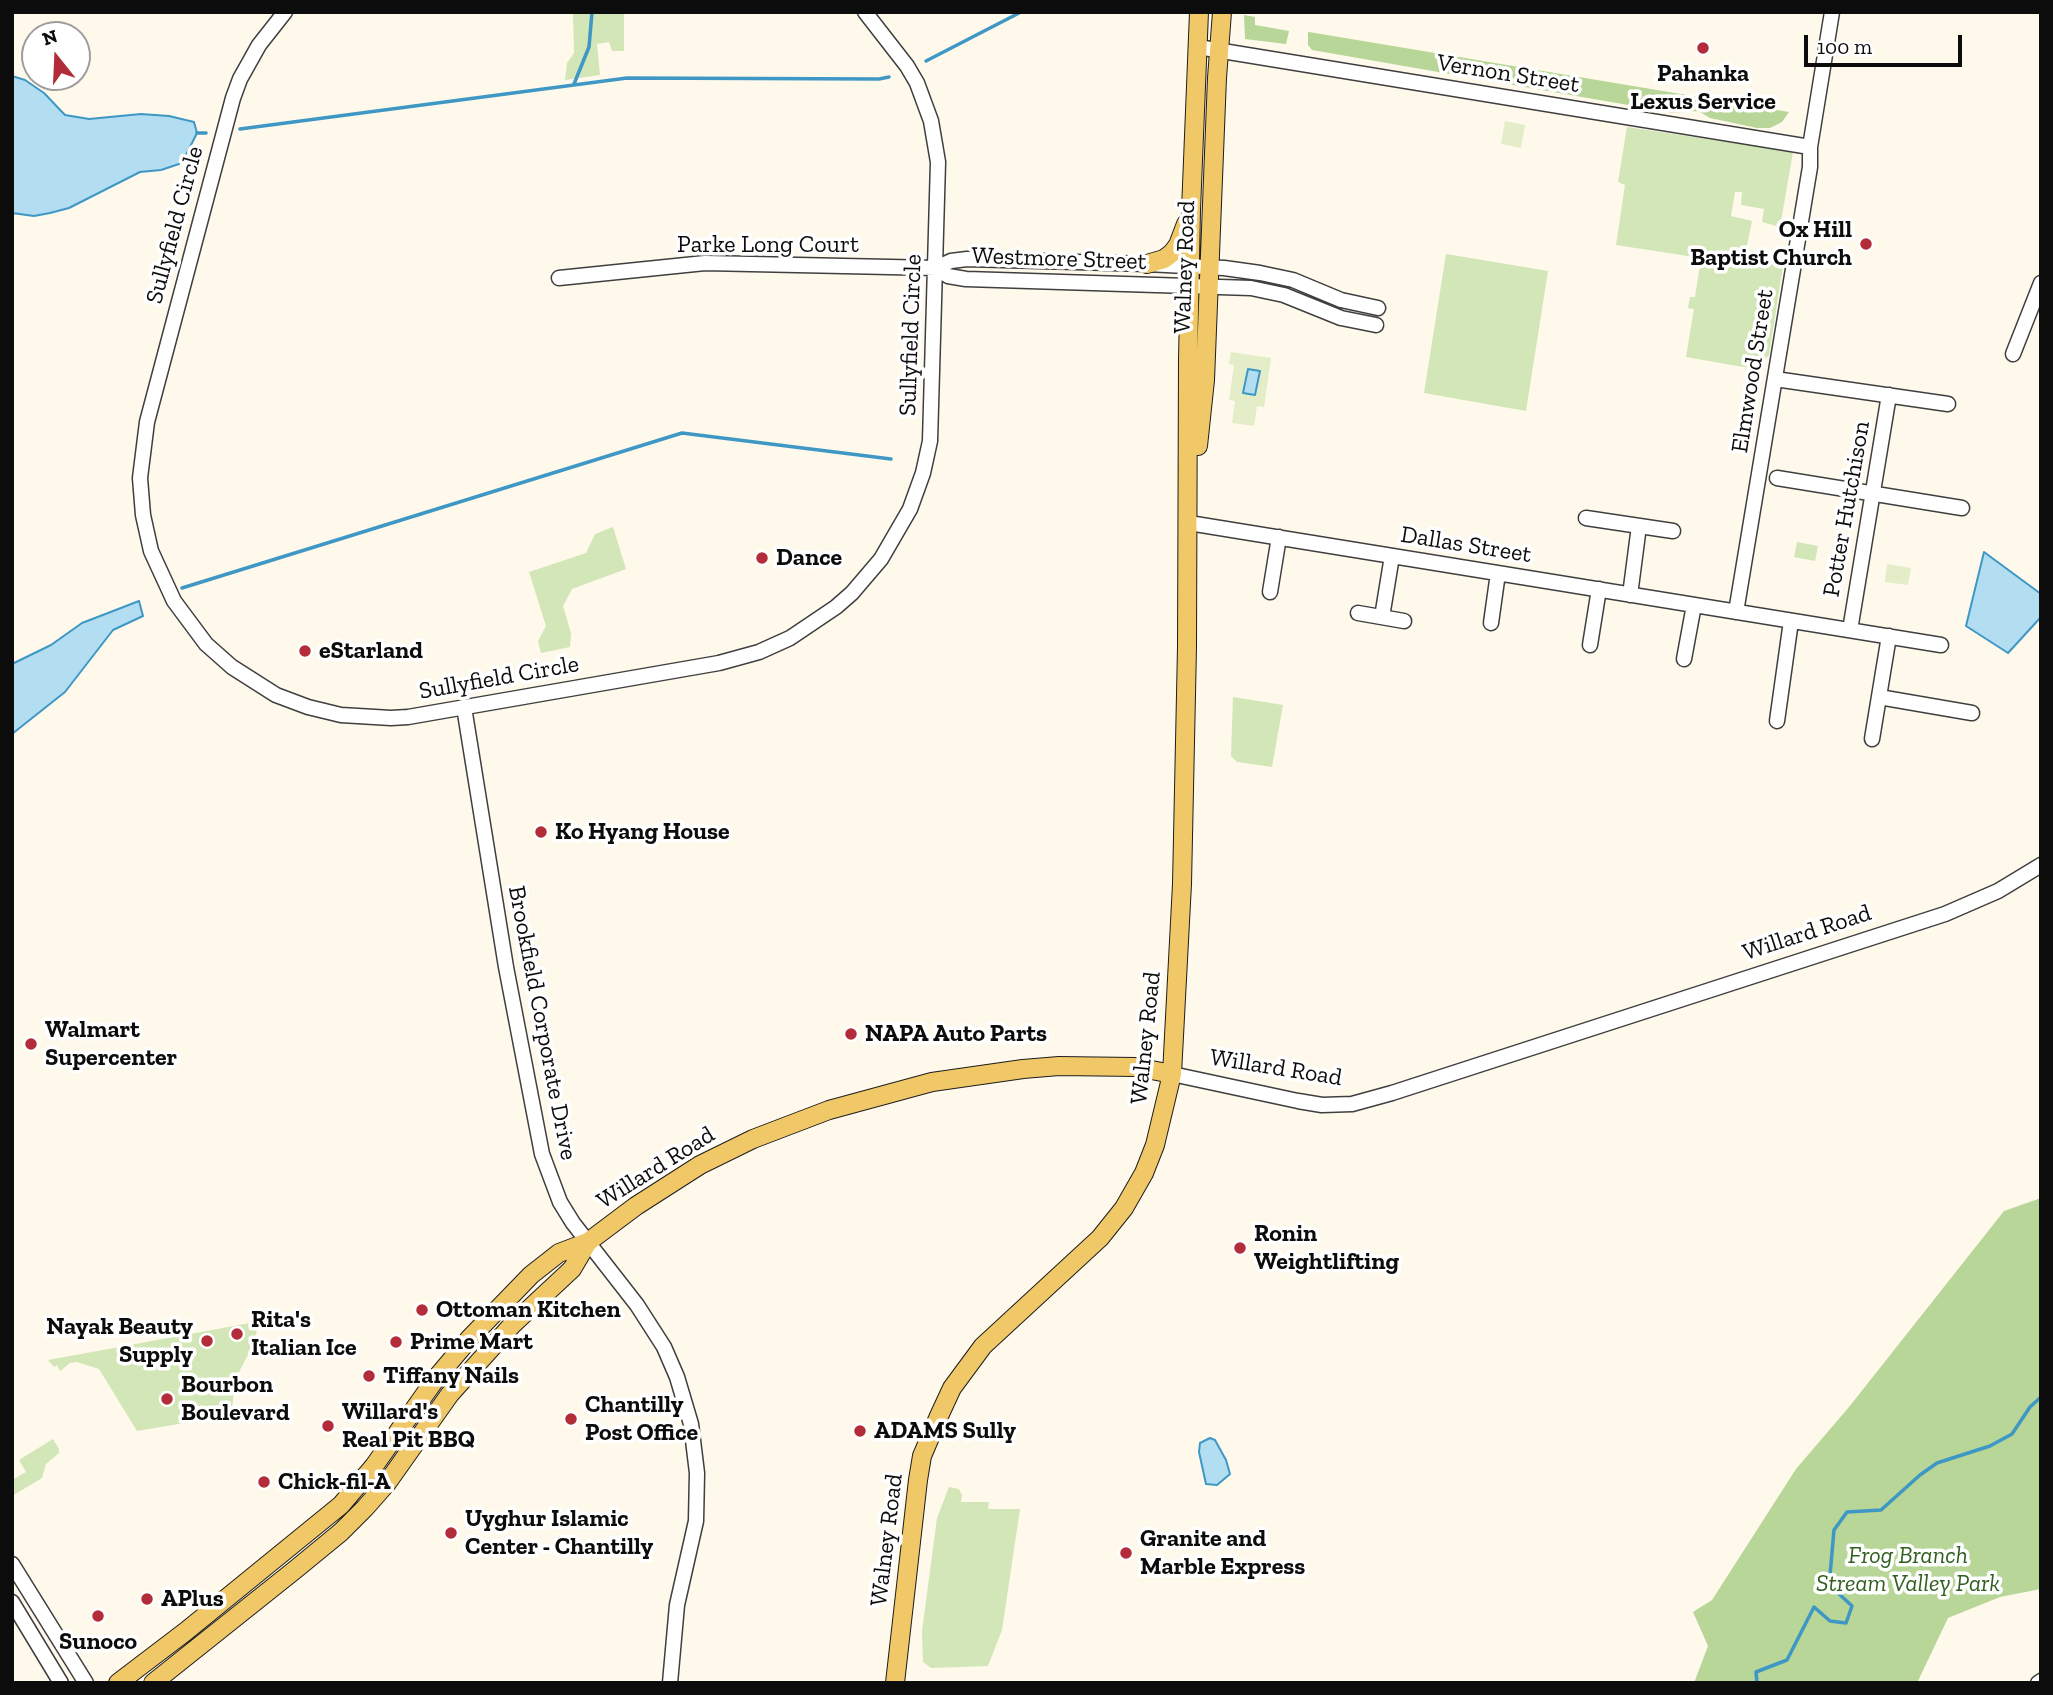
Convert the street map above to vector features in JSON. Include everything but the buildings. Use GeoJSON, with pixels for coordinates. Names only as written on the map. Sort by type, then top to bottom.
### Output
{"type":"FeatureCollection","features":[{"type":"Feature","properties":{"kind":"main road","name":"Walney Road"},"geometry":{"type":"LineString","coordinates":[[895,1683],[918,1480],[922,1456],[939,1416],[952,1388],[983,1346],[1100,1238],[1124,1208],[1156,1145],[1172,1074],[1181,891],[1189,523],[1191,210],[1199,12]]}},
{"type":"Feature","properties":{"kind":"main road","name":"Walney Road"},"geometry":{"type":"LineString","coordinates":[[1189,523],[1205,380],[1222,12]]}},
{"type":"Feature","properties":{"kind":"main road"},"geometry":{"type":"LineString","coordinates":[[1147,264],[1164,259],[1174,251],[1191,210]]}},
{"type":"Feature","properties":{"kind":"main road","name":"Willard Road"},"geometry":{"type":"LineString","coordinates":[[118,1683],[341,1506],[374,1466],[437,1377],[470,1338],[531,1275],[559,1253],[587,1242],[700,1164],[806,1118],[868,1097],[932,1082],[1023,1069],[1104,1066],[1136,1067],[1172,1074]]}},
{"type":"Feature","properties":{"kind":"main road","name":"Willard Road"},"geometry":{"type":"LineString","coordinates":[[153,1683],[296,1570],[365,1508],[450,1394],[505,1333],[572,1269],[587,1242]]}},
{"type":"Feature","properties":{"kind":"street","name":"Sullyfield Circle"},"geometry":{"type":"LineString","coordinates":[[285,12],[248,62],[233,98],[146,422],[140,478],[147,534],[165,585],[194,631],[232,667],[261,687],[308,707],[358,718],[408,718],[742,657],[790,638],[852,593],[881,559],[903,523],[923,473],[931,427],[938,162],[931,121],[917,83],[865,12]]}},
{"type":"Feature","properties":{"kind":"street","name":"Elmwood Street"},"geometry":{"type":"LineString","coordinates":[[1736,612],[1810,167],[1810,147],[1832,12]]}},
{"type":"Feature","properties":{"kind":"street","name":"Vernon Street"},"geometry":{"type":"LineString","coordinates":[[1198,47],[1810,147]]}},
{"type":"Feature","properties":{"kind":"street","name":"Westmore Street"},"geometry":{"type":"LineString","coordinates":[[936,268],[951,261],[967,259],[1210,267],[1273,275],[1293,280],[1342,300],[1378,308]]}},
{"type":"Feature","properties":{"kind":"street","name":"Parke Long Court"},"geometry":{"type":"LineString","coordinates":[[559,278],[705,264],[936,268]]}},
{"type":"Feature","properties":{"kind":"street","name":"Westmore Street"},"geometry":{"type":"LineString","coordinates":[[936,268],[948,276],[967,279],[1236,286],[1270,291],[1341,318],[1376,325]]}},
{"type":"Feature","properties":{"kind":"street"},"geometry":{"type":"LineString","coordinates":[[2013,354],[2041,283]]}},
{"type":"Feature","properties":{"kind":"street"},"geometry":{"type":"LineString","coordinates":[[1775,379],[1948,404]]}},
{"type":"Feature","properties":{"kind":"street","name":"Potter Hutchison"},"geometry":{"type":"LineString","coordinates":[[1850,630],[1889,395]]}},
{"type":"Feature","properties":{"kind":"street"},"geometry":{"type":"LineString","coordinates":[[1777,478],[1962,508]]}},
{"type":"Feature","properties":{"kind":"street"},"geometry":{"type":"LineString","coordinates":[[1586,518],[1673,531]]}},
{"type":"Feature","properties":{"kind":"street","name":"Dallas Street"},"geometry":{"type":"LineString","coordinates":[[1189,523],[1941,645]]}},
{"type":"Feature","properties":{"kind":"street"},"geometry":{"type":"LineString","coordinates":[[1630,594],[1639,526]]}},
{"type":"Feature","properties":{"kind":"street"},"geometry":{"type":"LineString","coordinates":[[1270,592],[1279,537]]}},
{"type":"Feature","properties":{"kind":"street"},"geometry":{"type":"LineString","coordinates":[[1382,617],[1392,556]]}},
{"type":"Feature","properties":{"kind":"street"},"geometry":{"type":"LineString","coordinates":[[1491,624],[1498,573]]}},
{"type":"Feature","properties":{"kind":"street"},"geometry":{"type":"LineString","coordinates":[[1590,645],[1599,589]]}},
{"type":"Feature","properties":{"kind":"street"},"geometry":{"type":"LineString","coordinates":[[1684,659],[1694,605]]}},
{"type":"Feature","properties":{"kind":"street"},"geometry":{"type":"LineString","coordinates":[[1357,613],[1404,621]]}},
{"type":"Feature","properties":{"kind":"street"},"geometry":{"type":"LineString","coordinates":[[1777,721],[1791,621]]}},
{"type":"Feature","properties":{"kind":"street"},"geometry":{"type":"LineString","coordinates":[[1872,739],[1889,636]]}},
{"type":"Feature","properties":{"kind":"street"},"geometry":{"type":"LineString","coordinates":[[1879,697],[1972,713]]}},
{"type":"Feature","properties":{"kind":"street","name":"Brookfield Corporate Drive"},"geometry":{"type":"LineString","coordinates":[[464,707],[506,967],[542,1154],[560,1202],[660,1339],[677,1377],[692,1428],[697,1472],[696,1521],[677,1605],[670,1683]]}},
{"type":"Feature","properties":{"kind":"street","name":"Willard Road"},"geometry":{"type":"LineString","coordinates":[[1172,1074],[1298,1101],[1337,1106],[1352,1104],[1403,1090],[1945,914],[1998,891],[2041,865]]}},
{"type":"Feature","properties":{"kind":"street"},"geometry":{"type":"LineString","coordinates":[[12,1564],[86,1683]]}},
{"type":"Feature","properties":{"kind":"street"},"geometry":{"type":"LineString","coordinates":[[12,1602],[61,1683]]}},
{"type":"Feature","properties":{"kind":"green space"},"geometry":{"type":"Polygon","coordinates":[[[573,12],[624,12],[624,51],[612,51],[609,42],[597,44],[600,75],[565,80],[567,63],[574,53],[573,12]]]}},
{"type":"Feature","properties":{"kind":"green space"},"geometry":{"type":"Polygon","coordinates":[[[1244,15],[1255,17],[1255,25],[1289,31],[1286,44],[1245,39],[1244,15]]]}},
{"type":"Feature","properties":{"kind":"green space"},"geometry":{"type":"Polygon","coordinates":[[[1308,32],[1789,112],[1782,122],[1770,128],[1757,128],[1710,118],[1698,111],[1674,113],[1312,50],[1308,45],[1308,32]]]}},
{"type":"Feature","properties":{"kind":"green space"},"geometry":{"type":"Polygon","coordinates":[[[1505,121],[1525,125],[1521,148],[1501,144],[1505,121]]]}},
{"type":"Feature","properties":{"kind":"green space"},"geometry":{"type":"Polygon","coordinates":[[[1627,127],[1793,152],[1780,227],[1762,222],[1764,209],[1741,205],[1742,192],[1735,192],[1731,216],[1752,221],[1746,250],[1784,259],[1769,355],[1760,365],[1749,368],[1686,357],[1694,309],[1688,308],[1690,297],[1695,297],[1701,258],[1616,245],[1625,185],[1618,182],[1627,127]]]}},
{"type":"Feature","properties":{"kind":"green space"},"geometry":{"type":"Polygon","coordinates":[[[1446,254],[1548,271],[1526,411],[1424,393],[1446,254]]]}},
{"type":"Feature","properties":{"kind":"green space"},"geometry":{"type":"Polygon","coordinates":[[[1231,352],[1271,358],[1264,407],[1257,406],[1254,426],[1232,423],[1235,401],[1229,400],[1234,365],[1229,364],[1231,352]]]}},
{"type":"Feature","properties":{"kind":"green space"},"geometry":{"type":"Polygon","coordinates":[[[613,527],[626,569],[572,589],[563,606],[571,633],[570,647],[541,653],[538,641],[546,626],[529,572],[586,553],[595,534],[613,527]]]}},
{"type":"Feature","properties":{"kind":"green space"},"geometry":{"type":"Polygon","coordinates":[[[1797,542],[1818,546],[1815,561],[1794,557],[1797,542]]]}},
{"type":"Feature","properties":{"kind":"green space"},"geometry":{"type":"Polygon","coordinates":[[[1887,564],[1911,568],[1908,585],[1885,582],[1887,564]]]}},
{"type":"Feature","properties":{"kind":"green space"},"geometry":{"type":"Polygon","coordinates":[[[1233,697],[1283,705],[1272,767],[1237,762],[1231,756],[1233,697]]]}},
{"type":"Feature","properties":{"kind":"green space","name":"Frog Branch Stream Valley Park"},"geometry":{"type":"Polygon","coordinates":[[[2041,1198],[2041,1589],[2000,1597],[1948,1618],[1917,1683],[1694,1683],[1708,1646],[1693,1612],[1712,1600],[1796,1469],[1849,1407],[2004,1211],[2041,1198]]]}},
{"type":"Feature","properties":{"kind":"green space"},"geometry":{"type":"Polygon","coordinates":[[[261,1321],[262,1328],[257,1330],[254,1343],[235,1380],[232,1409],[238,1410],[238,1414],[137,1431],[99,1369],[77,1362],[70,1363],[60,1371],[57,1365],[54,1367],[48,1360],[261,1321]]]}},
{"type":"Feature","properties":{"kind":"green space"},"geometry":{"type":"Polygon","coordinates":[[[53,1439],[59,1453],[46,1464],[42,1478],[12,1496],[12,1480],[26,1472],[19,1460],[53,1439]]]}},
{"type":"Feature","properties":{"kind":"green space"},"geometry":{"type":"Polygon","coordinates":[[[949,1487],[959,1489],[961,1502],[989,1502],[988,1509],[1020,1509],[1002,1630],[988,1666],[931,1668],[923,1662],[922,1631],[937,1518],[949,1487]]]}},
{"type":"Feature","properties":{"kind":"water"},"geometry":{"type":"Polygon","coordinates":[[[12,76],[21,79],[21,91],[41,91],[65,115],[89,119],[141,114],[169,116],[194,122],[197,133],[179,164],[161,170],[140,172],[69,208],[34,216],[12,213],[12,76]]]}},
{"type":"Feature","properties":{"kind":"water"},"geometry":{"type":"Polygon","coordinates":[[[1248,369],[1260,371],[1255,395],[1243,393],[1248,369]]]}},
{"type":"Feature","properties":{"kind":"water"},"geometry":{"type":"Polygon","coordinates":[[[1984,552],[2041,594],[2041,617],[2008,653],[1966,626],[1984,552]]]}},
{"type":"Feature","properties":{"kind":"water"},"geometry":{"type":"Polygon","coordinates":[[[139,601],[143,616],[113,630],[65,692],[12,734],[12,664],[51,645],[82,623],[139,601]]]}},
{"type":"Feature","properties":{"kind":"water"},"geometry":{"type":"Polygon","coordinates":[[[1210,1438],[1215,1440],[1230,1474],[1217,1485],[1206,1484],[1199,1452],[1200,1443],[1210,1438]]]}},
{"type":"Feature","properties":{"kind":"waterway"},"geometry":{"type":"LineString","coordinates":[[574,84],[589,47],[592,12]]}},
{"type":"Feature","properties":{"kind":"waterway"},"geometry":{"type":"LineString","coordinates":[[926,61],[1021,12]]}},
{"type":"Feature","properties":{"kind":"waterway"},"geometry":{"type":"LineString","coordinates":[[240,129],[627,78],[889,77]]}},
{"type":"Feature","properties":{"kind":"waterway"},"geometry":{"type":"LineString","coordinates":[[197,133],[206,133]]}},
{"type":"Feature","properties":{"kind":"waterway"},"geometry":{"type":"LineString","coordinates":[[182,588],[682,433],[891,459]]}},
{"type":"Feature","properties":{"kind":"waterway"},"geometry":{"type":"LineString","coordinates":[[1757,1683],[1756,1672],[1787,1660],[1814,1607],[1830,1621],[1846,1623],[1852,1606],[1837,1592],[1830,1575],[1834,1530],[1847,1512],[1881,1510],[1937,1463],[1990,1446],[2012,1434],[2030,1407],[2041,1397]]}},
{"type":"Feature","properties":{"kind":"place","name":"Pahanka Lexus Service"},"geometry":{"type":"Point","coordinates":[1703,48]}},
{"type":"Feature","properties":{"kind":"place","name":"Ox Hill Baptist Church"},"geometry":{"type":"Point","coordinates":[1866,244]}},
{"type":"Feature","properties":{"kind":"place","name":"Dance"},"geometry":{"type":"Point","coordinates":[762,558]}},
{"type":"Feature","properties":{"kind":"place","name":"eStarland"},"geometry":{"type":"Point","coordinates":[305,651]}},
{"type":"Feature","properties":{"kind":"place","name":"Ko Hyang House"},"geometry":{"type":"Point","coordinates":[541,832]}},
{"type":"Feature","properties":{"kind":"place","name":"NAPA Auto Parts"},"geometry":{"type":"Point","coordinates":[851,1034]}},
{"type":"Feature","properties":{"kind":"place","name":"Walmart Supercenter"},"geometry":{"type":"Point","coordinates":[31,1044]}},
{"type":"Feature","properties":{"kind":"place","name":"Ronin Weightlifting"},"geometry":{"type":"Point","coordinates":[1240,1248]}},
{"type":"Feature","properties":{"kind":"place","name":"Ottoman Kitchen"},"geometry":{"type":"Point","coordinates":[422,1310]}},
{"type":"Feature","properties":{"kind":"place","name":"Rita's Italian Ice"},"geometry":{"type":"Point","coordinates":[237,1334]}},
{"type":"Feature","properties":{"kind":"place","name":"Nayak Beauty Supply"},"geometry":{"type":"Point","coordinates":[207,1341]}},
{"type":"Feature","properties":{"kind":"place","name":"Prime Mart"},"geometry":{"type":"Point","coordinates":[396,1342]}},
{"type":"Feature","properties":{"kind":"place","name":"Tiffany Nails"},"geometry":{"type":"Point","coordinates":[369,1376]}},
{"type":"Feature","properties":{"kind":"place","name":"Bourbon Boulevard"},"geometry":{"type":"Point","coordinates":[167,1399]}},
{"type":"Feature","properties":{"kind":"place","name":"Chantilly Post Office"},"geometry":{"type":"Point","coordinates":[571,1419]}},
{"type":"Feature","properties":{"kind":"place","name":"Willard's Real Pit BBQ"},"geometry":{"type":"Point","coordinates":[328,1426]}},
{"type":"Feature","properties":{"kind":"place","name":"ADAMS Sully"},"geometry":{"type":"Point","coordinates":[860,1431]}},
{"type":"Feature","properties":{"kind":"place","name":"Chick-fil-A"},"geometry":{"type":"Point","coordinates":[264,1482]}},
{"type":"Feature","properties":{"kind":"place","name":"Uyghur Islamic Center - Chantilly"},"geometry":{"type":"Point","coordinates":[451,1533]}},
{"type":"Feature","properties":{"kind":"place","name":"Granite and Marble Express"},"geometry":{"type":"Point","coordinates":[1126,1553]}},
{"type":"Feature","properties":{"kind":"place","name":"APlus"},"geometry":{"type":"Point","coordinates":[147,1599]}},
{"type":"Feature","properties":{"kind":"place","name":"Sunoco"},"geometry":{"type":"Point","coordinates":[98,1616]}}]}
